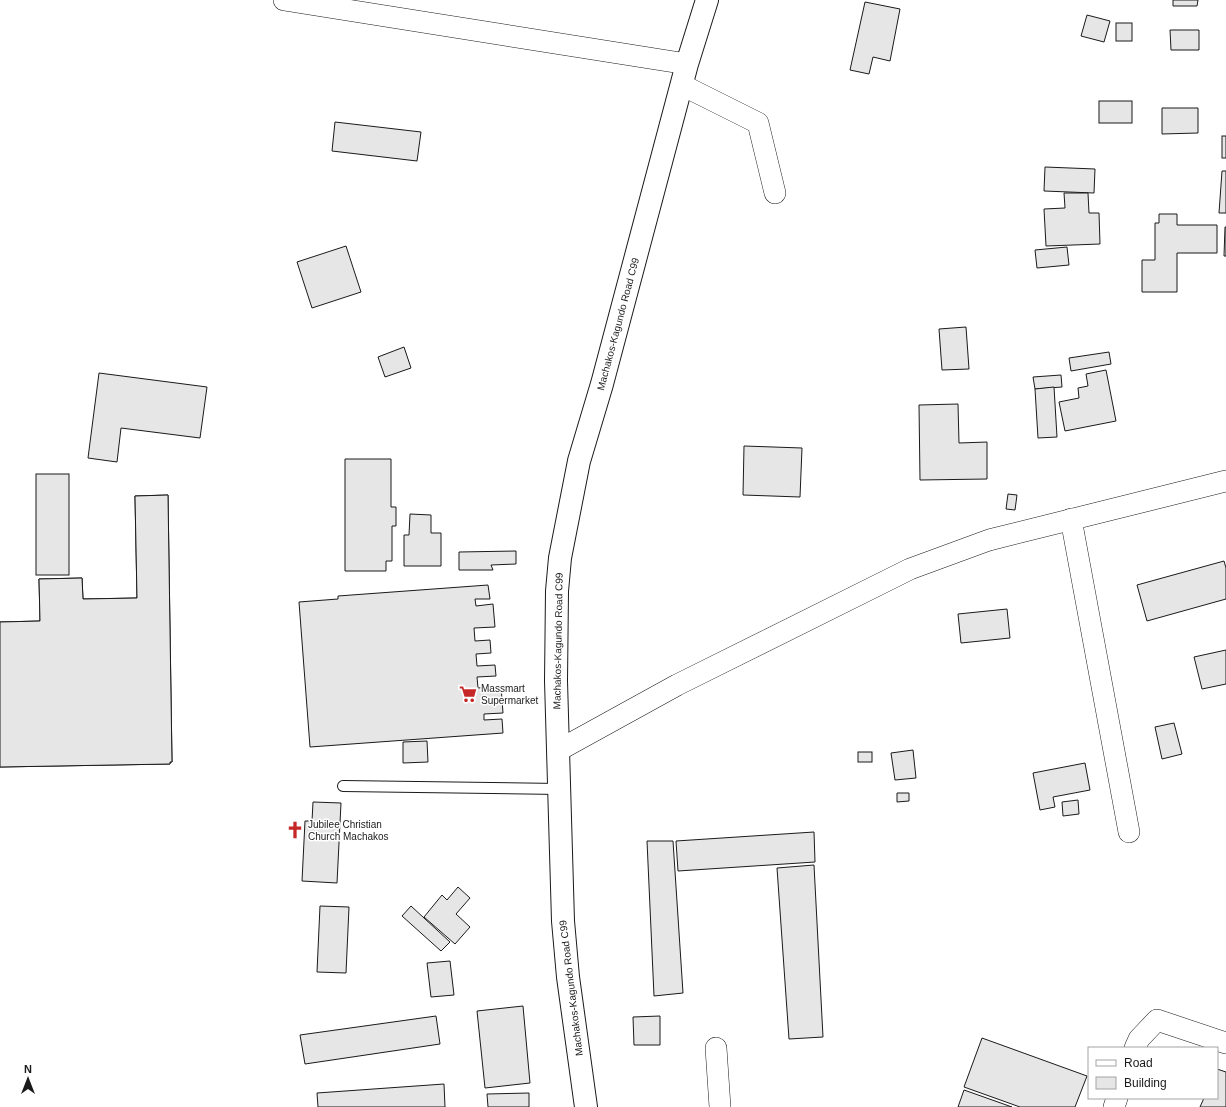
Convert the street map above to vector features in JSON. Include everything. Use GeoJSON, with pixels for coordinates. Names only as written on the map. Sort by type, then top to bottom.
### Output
{"type":"FeatureCollection","features":[{"type":"Feature","properties":{"kind":"main road","name":"Machakos-Kagundo Road C99"},"geometry":{"type":"LineString","coordinates":[[586,1107],[568,977],[563,921],[556,681],[557,591],[560,558],[579,461],[602,384],[687,64],[707,0]]}},
{"type":"Feature","properties":{"kind":"street"},"geometry":{"type":"LineString","coordinates":[[284,0],[687,64]]}},
{"type":"Feature","properties":{"kind":"street"},"geometry":{"type":"LineString","coordinates":[[682,85],[758,123],[775,193]]}},
{"type":"Feature","properties":{"kind":"street"},"geometry":{"type":"LineString","coordinates":[[559,750],[676,685],[910,569],[989,540],[1226,481]]}},
{"type":"Feature","properties":{"kind":"street"},"geometry":{"type":"LineString","coordinates":[[1071,519],[1129,832]]}},
{"type":"Feature","properties":{"kind":"street"},"geometry":{"type":"LineString","coordinates":[[1135,1047],[1139,1039],[1157,1020],[1226,1043]]}},
{"type":"Feature","properties":{"kind":"street"},"geometry":{"type":"LineString","coordinates":[[716,1048],[720,1107]]}},
{"type":"Feature","properties":{"kind":"lane"},"geometry":{"type":"LineString","coordinates":[[343,786],[560,789]]}},
{"type":"Feature","properties":{"kind":"building"},"geometry":{"type":"Polygon","coordinates":[[[1173,0],[1198,0],[1197,6],[1173,6],[1173,0]]]}},
{"type":"Feature","properties":{"kind":"building"},"geometry":{"type":"Polygon","coordinates":[[[865,2],[900,9],[890,61],[873,57],[869,74],[850,70],[865,2]]]}},
{"type":"Feature","properties":{"kind":"building"},"geometry":{"type":"Polygon","coordinates":[[[1087,15],[1110,21],[1104,42],[1081,36],[1087,15]]]}},
{"type":"Feature","properties":{"kind":"building"},"geometry":{"type":"Polygon","coordinates":[[[1116,23],[1132,23],[1132,41],[1116,41],[1116,23]]]}},
{"type":"Feature","properties":{"kind":"building"},"geometry":{"type":"Polygon","coordinates":[[[1170,30],[1199,30],[1199,50],[1171,50],[1170,30]]]}},
{"type":"Feature","properties":{"kind":"building"},"geometry":{"type":"Polygon","coordinates":[[[1099,101],[1132,101],[1132,123],[1099,123],[1099,101]]]}},
{"type":"Feature","properties":{"kind":"building"},"geometry":{"type":"Polygon","coordinates":[[[1162,108],[1198,108],[1198,133],[1162,134],[1162,108]]]}},
{"type":"Feature","properties":{"kind":"building"},"geometry":{"type":"Polygon","coordinates":[[[335,122],[421,132],[417,161],[332,151],[335,122]]]}},
{"type":"Feature","properties":{"kind":"building"},"geometry":{"type":"Polygon","coordinates":[[[1222,136],[1226,136],[1226,158],[1222,158],[1222,136]]]}},
{"type":"Feature","properties":{"kind":"building"},"geometry":{"type":"Polygon","coordinates":[[[1045,167],[1095,169],[1094,193],[1044,191],[1045,167]]]}},
{"type":"Feature","properties":{"kind":"building"},"geometry":{"type":"Polygon","coordinates":[[[1222,171],[1226,171],[1226,213],[1219,213],[1222,171]]]}},
{"type":"Feature","properties":{"kind":"building"},"geometry":{"type":"Polygon","coordinates":[[[1064,193],[1088,193],[1089,213],[1099,213],[1100,244],[1046,246],[1044,209],[1065,208],[1064,193]]]}},
{"type":"Feature","properties":{"kind":"building"},"geometry":{"type":"Polygon","coordinates":[[[1159,214],[1177,214],[1177,225],[1217,225],[1217,253],[1177,253],[1177,292],[1142,292],[1142,260],[1155,260],[1155,223],[1159,223],[1159,214]]]}},
{"type":"Feature","properties":{"kind":"building"},"geometry":{"type":"Polygon","coordinates":[[[1225,227],[1226,256],[1224,256],[1225,227]]]}},
{"type":"Feature","properties":{"kind":"building"},"geometry":{"type":"Polygon","coordinates":[[[346,246],[361,292],[312,308],[297,262],[346,246]]]}},
{"type":"Feature","properties":{"kind":"building"},"geometry":{"type":"Polygon","coordinates":[[[1067,247],[1069,265],[1037,268],[1035,250],[1067,247]]]}},
{"type":"Feature","properties":{"kind":"building"},"geometry":{"type":"Polygon","coordinates":[[[966,327],[969,369],[942,370],[939,329],[966,327]]]}},
{"type":"Feature","properties":{"kind":"building"},"geometry":{"type":"Polygon","coordinates":[[[404,347],[411,368],[385,377],[378,357],[404,347]]]}},
{"type":"Feature","properties":{"kind":"building"},"geometry":{"type":"Polygon","coordinates":[[[1109,352],[1111,364],[1071,371],[1069,358],[1109,352]]]}},
{"type":"Feature","properties":{"kind":"building"},"geometry":{"type":"Polygon","coordinates":[[[1106,370],[1116,421],[1065,431],[1059,402],[1079,398],[1078,388],[1088,386],[1086,374],[1106,370]]]}},
{"type":"Feature","properties":{"kind":"building"},"geometry":{"type":"Polygon","coordinates":[[[99,373],[207,387],[200,438],[121,428],[117,462],[88,458],[99,373]]]}},
{"type":"Feature","properties":{"kind":"building"},"geometry":{"type":"Polygon","coordinates":[[[1061,375],[1062,387],[1035,389],[1033,377],[1061,375]]]}},
{"type":"Feature","properties":{"kind":"building"},"geometry":{"type":"Polygon","coordinates":[[[1054,387],[1057,437],[1038,438],[1035,389],[1054,387]]]}},
{"type":"Feature","properties":{"kind":"building"},"geometry":{"type":"Polygon","coordinates":[[[958,404],[959,443],[987,442],[987,479],[920,480],[919,405],[958,404]]]}},
{"type":"Feature","properties":{"kind":"building"},"geometry":{"type":"Polygon","coordinates":[[[744,446],[802,448],[800,497],[743,495],[744,446]]]}},
{"type":"Feature","properties":{"kind":"building"},"geometry":{"type":"Polygon","coordinates":[[[345,459],[391,459],[391,507],[396,507],[396,526],[392,526],[392,561],[386,561],[386,571],[345,571],[345,459]]]}},
{"type":"Feature","properties":{"kind":"building"},"geometry":{"type":"Polygon","coordinates":[[[36,474],[69,474],[69,575],[36,575],[36,474]]]}},
{"type":"Feature","properties":{"kind":"building"},"geometry":{"type":"Polygon","coordinates":[[[1008,494],[1017,495],[1015,510],[1006,509],[1008,494]]]}},
{"type":"Feature","properties":{"kind":"building"},"geometry":{"type":"Polygon","coordinates":[[[168,495],[172,762],[170,762],[170,764],[0,767],[0,736],[137,731],[137,649],[0,652],[0,622],[40,621],[39,579],[82,578],[83,599],[137,598],[135,496],[168,495]]]}},
{"type":"Feature","properties":{"kind":"building"},"geometry":{"type":"Polygon","coordinates":[[[168,495],[172,762],[170,762],[170,764],[0,767],[0,622],[40,621],[39,579],[82,578],[83,599],[137,598],[135,496],[168,495]]]}},
{"type":"Feature","properties":{"kind":"building"},"geometry":{"type":"Polygon","coordinates":[[[410,514],[431,515],[431,533],[441,533],[441,566],[404,566],[404,535],[409,535],[410,514]]]}},
{"type":"Feature","properties":{"kind":"building"},"geometry":{"type":"Polygon","coordinates":[[[516,551],[516,564],[491,565],[493,570],[459,570],[459,552],[516,551]]]}},
{"type":"Feature","properties":{"kind":"building"},"geometry":{"type":"Polygon","coordinates":[[[1224,561],[1226,568],[1226,599],[1147,621],[1137,585],[1224,561]]]}},
{"type":"Feature","properties":{"kind":"building"},"geometry":{"type":"Polygon","coordinates":[[[488,585],[490,599],[475,599],[476,606],[493,604],[495,627],[474,628],[475,641],[490,640],[491,653],[476,654],[477,666],[495,665],[496,676],[477,677],[478,688],[501,686],[503,713],[484,714],[484,720],[502,719],[503,733],[310,747],[299,602],[338,599],[338,596],[488,585]]]}},
{"type":"Feature","properties":{"kind":"building"},"geometry":{"type":"Polygon","coordinates":[[[1007,609],[1010,638],[961,643],[958,614],[1007,609]]]}},
{"type":"Feature","properties":{"kind":"building"},"geometry":{"type":"Polygon","coordinates":[[[1226,650],[1226,684],[1202,689],[1194,657],[1226,650]]]}},
{"type":"Feature","properties":{"kind":"building"},"geometry":{"type":"Polygon","coordinates":[[[1174,723],[1182,754],[1162,759],[1155,727],[1174,723]]]}},
{"type":"Feature","properties":{"kind":"building"},"geometry":{"type":"Polygon","coordinates":[[[427,741],[428,762],[403,763],[403,742],[427,741]]]}},
{"type":"Feature","properties":{"kind":"building"},"geometry":{"type":"Polygon","coordinates":[[[913,750],[916,778],[895,780],[891,753],[913,750]]]}},
{"type":"Feature","properties":{"kind":"building"},"geometry":{"type":"Polygon","coordinates":[[[858,752],[872,752],[872,762],[858,762],[858,752]]]}},
{"type":"Feature","properties":{"kind":"building"},"geometry":{"type":"Polygon","coordinates":[[[1085,763],[1090,790],[1053,797],[1055,807],[1040,810],[1033,773],[1085,763]]]}},
{"type":"Feature","properties":{"kind":"building"},"geometry":{"type":"Polygon","coordinates":[[[897,793],[909,793],[909,801],[897,802],[897,793]]]}},
{"type":"Feature","properties":{"kind":"building"},"geometry":{"type":"Polygon","coordinates":[[[1078,800],[1079,814],[1063,816],[1062,802],[1078,800]]]}},
{"type":"Feature","properties":{"kind":"building"},"geometry":{"type":"Polygon","coordinates":[[[313,802],[341,803],[337,883],[302,881],[305,821],[312,821],[313,802]]]}},
{"type":"Feature","properties":{"kind":"building"},"geometry":{"type":"Polygon","coordinates":[[[814,832],[815,862],[678,871],[676,841],[814,832]]]}},
{"type":"Feature","properties":{"kind":"building"},"geometry":{"type":"Polygon","coordinates":[[[647,841],[673,841],[683,993],[654,996],[647,841]]]}},
{"type":"Feature","properties":{"kind":"building"},"geometry":{"type":"Polygon","coordinates":[[[814,865],[823,1037],[789,1039],[777,868],[814,865]]]}},
{"type":"Feature","properties":{"kind":"building"},"geometry":{"type":"Polygon","coordinates":[[[458,887],[470,898],[456,914],[470,927],[455,944],[424,917],[442,895],[447,900],[458,887]]]}},
{"type":"Feature","properties":{"kind":"building"},"geometry":{"type":"Polygon","coordinates":[[[320,906],[349,907],[346,973],[317,972],[320,906]]]}},
{"type":"Feature","properties":{"kind":"building"},"geometry":{"type":"Polygon","coordinates":[[[411,906],[450,942],[441,951],[402,916],[411,906]]]}},
{"type":"Feature","properties":{"kind":"building"},"geometry":{"type":"Polygon","coordinates":[[[450,961],[454,995],[431,997],[427,963],[450,961]]]}},
{"type":"Feature","properties":{"kind":"building"},"geometry":{"type":"Polygon","coordinates":[[[523,1006],[530,1083],[485,1088],[477,1011],[523,1006]]]}},
{"type":"Feature","properties":{"kind":"building"},"geometry":{"type":"Polygon","coordinates":[[[436,1016],[440,1044],[305,1064],[300,1035],[436,1016]]]}},
{"type":"Feature","properties":{"kind":"building"},"geometry":{"type":"Polygon","coordinates":[[[660,1016],[660,1045],[634,1045],[633,1017],[660,1016]]]}},
{"type":"Feature","properties":{"kind":"building"},"geometry":{"type":"Polygon","coordinates":[[[982,1038],[1087,1076],[1075,1107],[1020,1107],[964,1087],[982,1038]]]}},
{"type":"Feature","properties":{"kind":"building"},"geometry":{"type":"Polygon","coordinates":[[[1218,1069],[1226,1072],[1226,1107],[1200,1107],[1204,1099],[1218,1099],[1218,1069]]]}},
{"type":"Feature","properties":{"kind":"building"},"geometry":{"type":"Polygon","coordinates":[[[444,1084],[445,1107],[318,1107],[317,1093],[444,1084]]]}},
{"type":"Feature","properties":{"kind":"building"},"geometry":{"type":"Polygon","coordinates":[[[964,1090],[1012,1107],[958,1107],[964,1090]]]}},
{"type":"Feature","properties":{"kind":"building"},"geometry":{"type":"Polygon","coordinates":[[[529,1093],[529,1107],[488,1107],[487,1094],[529,1093]]]}},
{"type":"Feature","properties":{"kind":"place","name":"Massmart Supermarket"},"geometry":{"type":"Point","coordinates":[468,694]}},
{"type":"Feature","properties":{"kind":"place","name":"Jubilee Christian Church Machakos"},"geometry":{"type":"Point","coordinates":[295,830]}}]}
